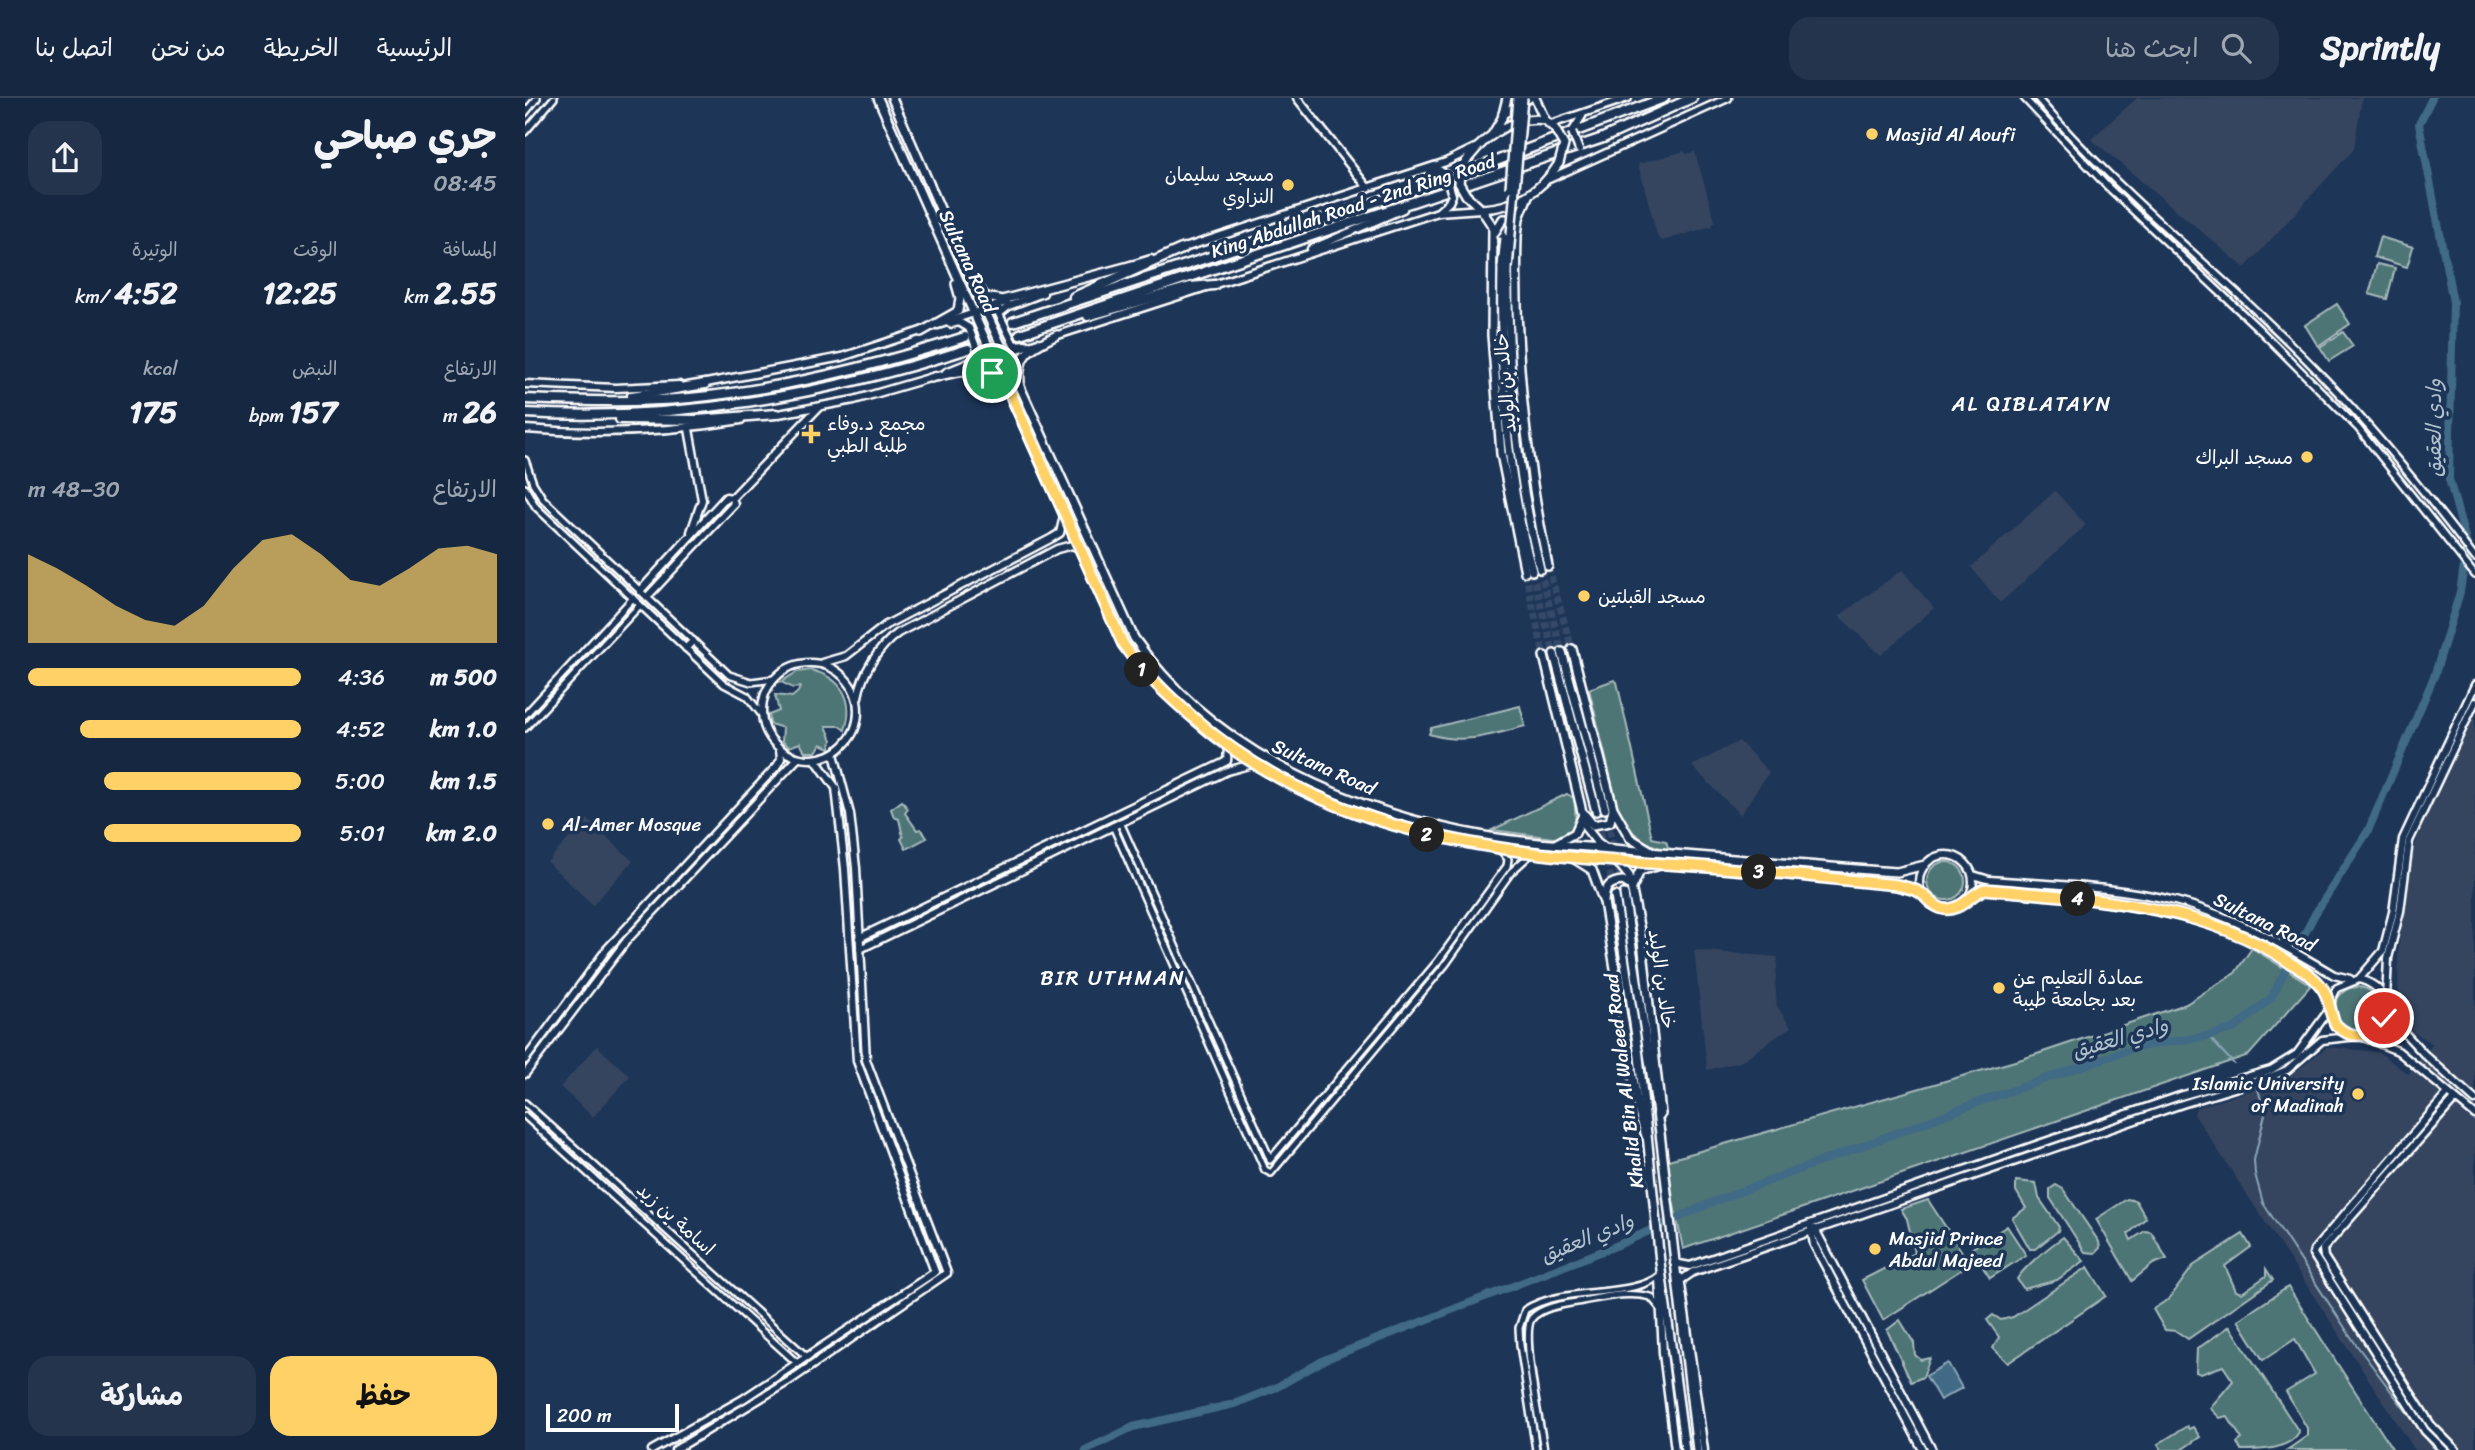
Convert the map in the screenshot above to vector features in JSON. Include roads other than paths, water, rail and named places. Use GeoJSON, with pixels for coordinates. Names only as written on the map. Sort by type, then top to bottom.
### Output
{"type":"FeatureCollection","features":[{"type":"Feature","properties":{"kind":"highway","name":"King Abdullah Road - 2nd Ring Road"},"geometry":{"type":"LineString","coordinates":[[1013,322],[1464,173],[1664,98]]}},
{"type":"Feature","properties":{"kind":"highway","name":"King Abdullah Road - 2nd Ring Road"},"geometry":{"type":"LineString","coordinates":[[1020,334],[1603,138],[1692,98]]}},
{"type":"Feature","properties":{"kind":"highway"},"geometry":{"type":"LineString","coordinates":[[1038,312],[1184,248]]}},
{"type":"Feature","properties":{"kind":"highway"},"geometry":{"type":"LineString","coordinates":[[1041,328],[1190,287],[1214,285]]}},
{"type":"Feature","properties":{"kind":"highway"},"geometry":{"type":"LineString","coordinates":[[525,399],[600,401],[689,398],[791,384],[878,365],[965,337]]}},
{"type":"Feature","properties":{"kind":"highway"},"geometry":{"type":"LineString","coordinates":[[589,417],[687,410],[793,397],[883,376],[968,349]]}},
{"type":"Feature","properties":{"kind":"highway"},"geometry":{"type":"LineString","coordinates":[[600,401],[705,384]]}},
{"type":"Feature","properties":{"kind":"highway"},"geometry":{"type":"LineString","coordinates":[[525,413],[650,421],[776,414]]}},
{"type":"Feature","properties":{"kind":"main road","name":"Sultana Road"},"geometry":{"type":"LineString","coordinates":[[878,98],[950,264],[1123,644],[1155,684],[1228,748],[1252,764],[1322,801],[1387,824],[1457,842],[1532,853],[1897,885],[1921,892]]}},
{"type":"Feature","properties":{"kind":"main road","name":"Sultana Road"},"geometry":{"type":"LineString","coordinates":[[892,98],[969,275],[1134,638],[1163,676],[1207,717],[1269,762],[1326,789],[1392,813],[1459,830],[1555,844],[1881,871],[1897,872],[1925,865]]}},
{"type":"Feature","properties":{"kind":"main road"},"geometry":{"type":"LineString","coordinates":[[1297,98],[1368,188]]}},
{"type":"Feature","properties":{"kind":"main road","name":"خالد بن الوليد"},"geometry":{"type":"LineString","coordinates":[[1492,135],[1503,114],[1507,98]]}},
{"type":"Feature","properties":{"kind":"main road"},"geometry":{"type":"LineString","coordinates":[[1505,267],[1517,98]]}},
{"type":"Feature","properties":{"kind":"main road"},"geometry":{"type":"LineString","coordinates":[[1505,267],[1523,98]]}},
{"type":"Feature","properties":{"kind":"main road"},"geometry":{"type":"LineString","coordinates":[[1503,114],[1529,98]]}},
{"type":"Feature","properties":{"kind":"main road"},"geometry":{"type":"LineString","coordinates":[[1535,98],[1563,145],[1559,163],[1549,179]]}},
{"type":"Feature","properties":{"kind":"main road"},"geometry":{"type":"LineString","coordinates":[[1551,124],[1628,98]]}},
{"type":"Feature","properties":{"kind":"main road"},"geometry":{"type":"LineString","coordinates":[[525,430],[603,432],[689,429],[821,406],[932,378],[1438,212],[1503,207],[1528,196],[1549,179],[1728,98]]}},
{"type":"Feature","properties":{"kind":"main road"},"geometry":{"type":"LineString","coordinates":[[1584,115],[1576,121],[1572,132],[1579,150],[1586,156],[1603,154]]}},
{"type":"Feature","properties":{"kind":"main road","name":"خالد بن الوليد"},"geometry":{"type":"LineString","coordinates":[[1505,267],[1502,365],[1528,572],[1500,454],[1492,335],[1494,235],[1489,218],[1466,195],[1459,183],[1461,169],[1477,147],[1492,135],[1524,119],[1551,124]]}},
{"type":"Feature","properties":{"kind":"main road"},"geometry":{"type":"LineString","coordinates":[[525,384],[616,388],[705,384],[853,355],[974,312],[987,311],[1133,265],[1422,170],[1477,147]]}},
{"type":"Feature","properties":{"kind":"main road"},"geometry":{"type":"LineString","coordinates":[[1422,170],[1439,170],[1446,175],[1452,195],[1451,201],[1438,212]]}},
{"type":"Feature","properties":{"kind":"main road","name":"خالد بن الوليد"},"geometry":{"type":"LineString","coordinates":[[1505,267],[1512,411],[1524,498],[1544,568],[1518,376],[1515,293],[1518,231],[1528,196]]}},
{"type":"Feature","properties":{"kind":"main road"},"geometry":{"type":"LineString","coordinates":[[1274,266],[1429,197]]}},
{"type":"Feature","properties":{"kind":"main road"},"geometry":{"type":"LineString","coordinates":[[1494,235],[1499,221],[1506,218],[1514,223],[1518,231]]}},
{"type":"Feature","properties":{"kind":"main road"},"geometry":{"type":"LineString","coordinates":[[921,332],[952,316],[960,306],[950,264]]}},
{"type":"Feature","properties":{"kind":"main road"},"geometry":{"type":"LineString","coordinates":[[969,275],[986,297],[1002,300],[1133,265]]}},
{"type":"Feature","properties":{"kind":"main road"},"geometry":{"type":"LineString","coordinates":[[1043,293],[1002,309],[999,318],[1014,345],[1057,335]]}},
{"type":"Feature","properties":{"kind":"main road"},"geometry":{"type":"LineString","coordinates":[[921,332],[953,323],[965,324],[979,350],[979,355],[971,362],[932,378]]}},
{"type":"Feature","properties":{"kind":"main road"},"geometry":{"type":"LineString","coordinates":[[1021,389],[1019,363],[1031,349],[1057,335]]}},
{"type":"Feature","properties":{"kind":"main road"},"geometry":{"type":"LineString","coordinates":[[932,378],[986,370],[998,378],[1011,394]]}},
{"type":"Feature","properties":{"kind":"main road"},"geometry":{"type":"LineString","coordinates":[[732,498],[821,406]]}},
{"type":"Feature","properties":{"kind":"main road"},"geometry":{"type":"LineString","coordinates":[[689,429],[702,500],[690,537]]}},
{"type":"Feature","properties":{"kind":"main road"},"geometry":{"type":"LineString","coordinates":[[640,591],[726,497],[732,498]]}},
{"type":"Feature","properties":{"kind":"main road"},"geometry":{"type":"LineString","coordinates":[[647,597],[734,504],[732,498]]}},
{"type":"Feature","properties":{"kind":"main road"},"geometry":{"type":"LineString","coordinates":[[1065,514],[1060,533],[886,625],[846,656],[789,668],[774,679],[764,697],[762,715],[766,730],[780,749],[798,758],[815,760],[834,754],[848,742],[857,726],[857,699],[865,674],[885,644],[898,633],[1057,549],[1072,545],[1080,549]]}},
{"type":"Feature","properties":{"kind":"main road"},"geometry":{"type":"LineString","coordinates":[[685,648],[693,640]]}},
{"type":"Feature","properties":{"kind":"main road"},"geometry":{"type":"LineString","coordinates":[[1572,649],[1613,808],[1629,838],[1653,852]]}},
{"type":"Feature","properties":{"kind":"main road"},"geometry":{"type":"LineString","coordinates":[[1596,811],[1558,653],[1605,809]]}},
{"type":"Feature","properties":{"kind":"main road"},"geometry":{"type":"LineString","coordinates":[[1544,656],[1582,814],[1590,835],[1621,860]]}},
{"type":"Feature","properties":{"kind":"main road"},"geometry":{"type":"LineString","coordinates":[[818,664],[843,675],[857,699]]}},
{"type":"Feature","properties":{"kind":"main road"},"geometry":{"type":"LineString","coordinates":[[1678,1280],[2180,1096],[2271,1070],[2297,1054],[2330,1006],[2337,988],[2355,979],[2383,951],[2393,912],[2398,855],[2409,820],[2475,685]]}},
{"type":"Feature","properties":{"kind":"main road"},"geometry":{"type":"LineString","coordinates":[[2330,1006],[2341,1031],[2398,1051],[2472,1113],[2475,1102],[2424,1054],[2386,1013],[2385,1005],[2388,958],[2399,918],[2409,841],[2475,702]]}},
{"type":"Feature","properties":{"kind":"main road"},"geometry":{"type":"LineString","coordinates":[[859,938],[1227,761],[1228,748]]}},
{"type":"Feature","properties":{"kind":"main road"},"geometry":{"type":"LineString","coordinates":[[525,1060],[607,949],[777,766],[781,759],[780,749]]}},
{"type":"Feature","properties":{"kind":"main road"},"geometry":{"type":"LineString","coordinates":[[675,1450],[789,1381],[947,1273],[868,1070],[850,814],[834,754]]}},
{"type":"Feature","properties":{"kind":"main road"},"geometry":{"type":"LineString","coordinates":[[525,1074],[627,940],[798,758]]}},
{"type":"Feature","properties":{"kind":"main road"},"geometry":{"type":"LineString","coordinates":[[652,1450],[715,1416],[798,1364],[935,1272],[857,1061],[845,869],[836,788],[815,760]]}},
{"type":"Feature","properties":{"kind":"main road"},"geometry":{"type":"LineString","coordinates":[[860,949],[1234,768],[1252,764]]}},
{"type":"Feature","properties":{"kind":"main road"},"geometry":{"type":"LineString","coordinates":[[1582,814],[1597,826],[1610,821],[1613,808]]}},
{"type":"Feature","properties":{"kind":"main road"},"geometry":{"type":"LineString","coordinates":[[1555,844],[1575,833],[1582,814]]}},
{"type":"Feature","properties":{"kind":"main road","name":"خالد بن الوليد"},"geometry":{"type":"LineString","coordinates":[[1594,847],[1627,873],[1631,888],[1656,1051],[1662,1125],[1660,1133]]}},
{"type":"Feature","properties":{"kind":"main road"},"geometry":{"type":"LineString","coordinates":[[1949,855],[1968,865],[1973,875],[1971,894],[1955,908],[1945,909],[1931,904],[1921,892],[1919,882],[1925,865],[1933,859],[1949,855]]}},
{"type":"Feature","properties":{"kind":"main road"},"geometry":{"type":"LineString","coordinates":[[1570,856],[1592,870],[1604,901],[1639,1113],[1647,1137]]}},
{"type":"Feature","properties":{"kind":"main road"},"geometry":{"type":"LineString","coordinates":[[1604,901],[1606,889],[1611,883],[1623,881],[1631,888],[1640,871],[1663,864]]}},
{"type":"Feature","properties":{"kind":"main road","name":"Sultana Road"},"geometry":{"type":"LineString","coordinates":[[1973,875],[1989,880],[2135,893],[2175,901],[2219,915],[2260,933],[2333,975],[2355,979]]}},
{"type":"Feature","properties":{"kind":"main road","name":"Sultana Road"},"geometry":{"type":"LineString","coordinates":[[1971,894],[1985,889],[2131,905],[2209,924],[2275,953],[2321,986],[2330,1006]]}},
{"type":"Feature","properties":{"kind":"main road","name":"Khalid Bin Al Waleed Road"},"geometry":{"type":"LineString","coordinates":[[1624,894],[1660,1133],[1674,1261]]}},
{"type":"Feature","properties":{"kind":"main road","name":"Khalid Bin Al Waleed Road"},"geometry":{"type":"LineString","coordinates":[[1615,896],[1637,1043],[1661,1269]]}},
{"type":"Feature","properties":{"kind":"main road"},"geometry":{"type":"LineString","coordinates":[[933,902],[938,911]]}},
{"type":"Feature","properties":{"kind":"main road"},"geometry":{"type":"LineString","coordinates":[[2355,979],[2376,986],[2385,1005]]}},
{"type":"Feature","properties":{"kind":"main road"},"geometry":{"type":"LineString","coordinates":[[1704,1450],[1691,1342],[1674,1261],[1690,1266],[1831,1224],[2270,1077],[2287,1070],[2322,1040],[2360,1036],[2374,1031],[2386,1013]]}},
{"type":"Feature","properties":{"kind":"main road"},"geometry":{"type":"LineString","coordinates":[[2444,1450],[2425,1431],[2313,1254],[2448,1093]]}},
{"type":"Feature","properties":{"kind":"main road"},"geometry":{"type":"LineString","coordinates":[[2455,1099],[2323,1249],[2324,1257],[2431,1425],[2456,1450]]}},
{"type":"Feature","properties":{"kind":"main road"},"geometry":{"type":"LineString","coordinates":[[1818,1244],[1831,1224]]}},
{"type":"Feature","properties":{"kind":"main road"},"geometry":{"type":"LineString","coordinates":[[1812,1229],[1923,1450]]}},
{"type":"Feature","properties":{"kind":"main road"},"geometry":{"type":"LineString","coordinates":[[1802,1235],[1818,1244],[1932,1450]]}},
{"type":"Feature","properties":{"kind":"main road"},"geometry":{"type":"LineString","coordinates":[[1661,1269],[1660,1308],[1675,1450]]}},
{"type":"Feature","properties":{"kind":"main road"},"geometry":{"type":"LineString","coordinates":[[1661,1269],[1685,1450]]}},
{"type":"Feature","properties":{"kind":"main road"},"geometry":{"type":"LineString","coordinates":[[1678,1280],[1697,1450]]}},
{"type":"Feature","properties":{"kind":"main road"},"geometry":{"type":"LineString","coordinates":[[1686,1358],[1691,1342]]}},
{"type":"Feature","properties":{"kind":"street"},"geometry":{"type":"LineString","coordinates":[[525,113],[537,98]]}},
{"type":"Feature","properties":{"kind":"street"},"geometry":{"type":"LineString","coordinates":[[525,132],[554,98]]}},
{"type":"Feature","properties":{"kind":"street"},"geometry":{"type":"LineString","coordinates":[[2024,98],[2107,186],[2281,350],[2358,428],[2475,575]]}},
{"type":"Feature","properties":{"kind":"street"},"geometry":{"type":"LineString","coordinates":[[2037,98],[2110,176],[2325,378],[2397,461],[2475,558]]}},
{"type":"Feature","properties":{"kind":"street"},"geometry":{"type":"LineString","coordinates":[[526,464],[543,499],[729,675],[751,682],[774,679]]}},
{"type":"Feature","properties":{"kind":"street"},"geometry":{"type":"LineString","coordinates":[[525,488],[536,506],[724,684],[747,695],[762,715]]}},
{"type":"Feature","properties":{"kind":"street"},"geometry":{"type":"LineString","coordinates":[[525,715],[633,598]]}},
{"type":"Feature","properties":{"kind":"street"},"geometry":{"type":"LineString","coordinates":[[525,728],[640,605]]}},
{"type":"Feature","properties":{"kind":"street"},"geometry":{"type":"LineString","coordinates":[[1120,822],[1274,1169]]}},
{"type":"Feature","properties":{"kind":"street"},"geometry":{"type":"LineString","coordinates":[[1113,826],[1265,1170],[1271,1173],[1445,965],[1511,872],[1532,853]]}},
{"type":"Feature","properties":{"kind":"street"},"geometry":{"type":"LineString","coordinates":[[1270,1160],[1438,961],[1507,866],[1508,859],[1500,849]]}},
{"type":"Feature","properties":{"kind":"street","name":"اسامة بن زید"},"geometry":{"type":"LineString","coordinates":[[525,1103],[807,1357]]}},
{"type":"Feature","properties":{"kind":"street","name":"اسامة بن زید"},"geometry":{"type":"LineString","coordinates":[[525,1116],[798,1364]]}},
{"type":"Feature","properties":{"kind":"street"},"geometry":{"type":"LineString","coordinates":[[1536,1450],[1520,1345],[1519,1328],[1525,1310],[1548,1299],[1618,1287],[1643,1286],[1661,1269]]}},
{"type":"Feature","properties":{"kind":"street"},"geometry":{"type":"LineString","coordinates":[[1618,1287],[1618,1295]]}},
{"type":"Feature","properties":{"kind":"street"},"geometry":{"type":"LineString","coordinates":[[1544,1450],[1528,1325],[1540,1312],[1618,1295],[1651,1297],[1660,1308]]}},
{"type":"Feature","properties":{"kind":"waterway","name":"وادي العقيق"},"geometry":{"type":"LineString","coordinates":[[1085,1450],[1133,1427],[1234,1404],[1277,1387],[1326,1359],[1618,1245],[1713,1202],[1979,1102],[2137,1047],[2208,1036],[2235,1028],[2271,998],[2315,914],[2368,831],[2435,674],[2460,592],[2467,545],[2449,479],[2453,302],[2419,124],[2432,98]]}},
{"type":"Feature","properties":{"kind":"waterway"},"geometry":{"type":"LineString","coordinates":[[2208,1036],[2234,1064]]}},
{"type":"Feature","properties":{"kind":"waterway"},"geometry":{"type":"LineString","coordinates":[[2258,1089],[2265,1114],[2254,1160],[2263,1203],[2355,1343],[2435,1450]]}},
{"type":"Feature","properties":{"kind":"tunnel"},"geometry":{"type":"LineString","coordinates":[[966,337],[1010,323]]}},
{"type":"Feature","properties":{"kind":"tunnel"},"geometry":{"type":"LineString","coordinates":[[971,348],[1020,334]]}},
{"type":"Feature","properties":{"kind":"tunnel"},"geometry":{"type":"LineString","coordinates":[[1548,566],[1572,649]]}},
{"type":"Feature","properties":{"kind":"tunnel"},"geometry":{"type":"LineString","coordinates":[[1540,569],[1562,652]]}},
{"type":"Feature","properties":{"kind":"tunnel"},"geometry":{"type":"LineString","coordinates":[[1532,571],[1554,654]]}},
{"type":"Feature","properties":{"kind":"tunnel"},"geometry":{"type":"LineString","coordinates":[[1525,572],[1544,656]]}},
{"type":"Feature","properties":{"kind":"tunnel"},"geometry":{"type":"LineString","coordinates":[[1605,809],[1624,894]]}},
{"type":"Feature","properties":{"kind":"tunnel"},"geometry":{"type":"LineString","coordinates":[[1596,811],[1615,896]]}},
{"type":"Feature","properties":{"kind":"place","name":"Masjid Al Aoufi"},"geometry":{"type":"Point","coordinates":[1872,134]}},
{"type":"Feature","properties":{"kind":"place","name":"مسجد سليمان النزاوي"},"geometry":{"type":"Point","coordinates":[1288,185]}},
{"type":"Feature","properties":{"kind":"place","name":"مجمع د.وفاء طلبه الطبي"},"geometry":{"type":"Point","coordinates":[811,434]}},
{"type":"Feature","properties":{"kind":"place","name":"مسجد البراك"},"geometry":{"type":"Point","coordinates":[2307,457]}},
{"type":"Feature","properties":{"kind":"place","name":"مسجد القبلتين"},"geometry":{"type":"Point","coordinates":[1584,596]}},
{"type":"Feature","properties":{"kind":"place","name":"Al-Amer Mosque"},"geometry":{"type":"Point","coordinates":[548,824]}},
{"type":"Feature","properties":{"kind":"place","name":"عمادة التعليم عن بعد بجامعة طيبة"},"geometry":{"type":"Point","coordinates":[1999,988]}},
{"type":"Feature","properties":{"kind":"place","name":"Islamic University of Madinah"},"geometry":{"type":"Point","coordinates":[2358,1094]}},
{"type":"Feature","properties":{"kind":"place","name":"Masjid Prince Abdul Majeed"},"geometry":{"type":"Point","coordinates":[1875,1249]}},
{"type":"Feature","properties":{"kind":"district","name":"AL QIBLATAYN"},"geometry":{"type":"Point","coordinates":[2032,404]}},
{"type":"Feature","properties":{"kind":"district","name":"BIR UTHMAN"},"geometry":{"type":"Point","coordinates":[1113,978]}}]}
